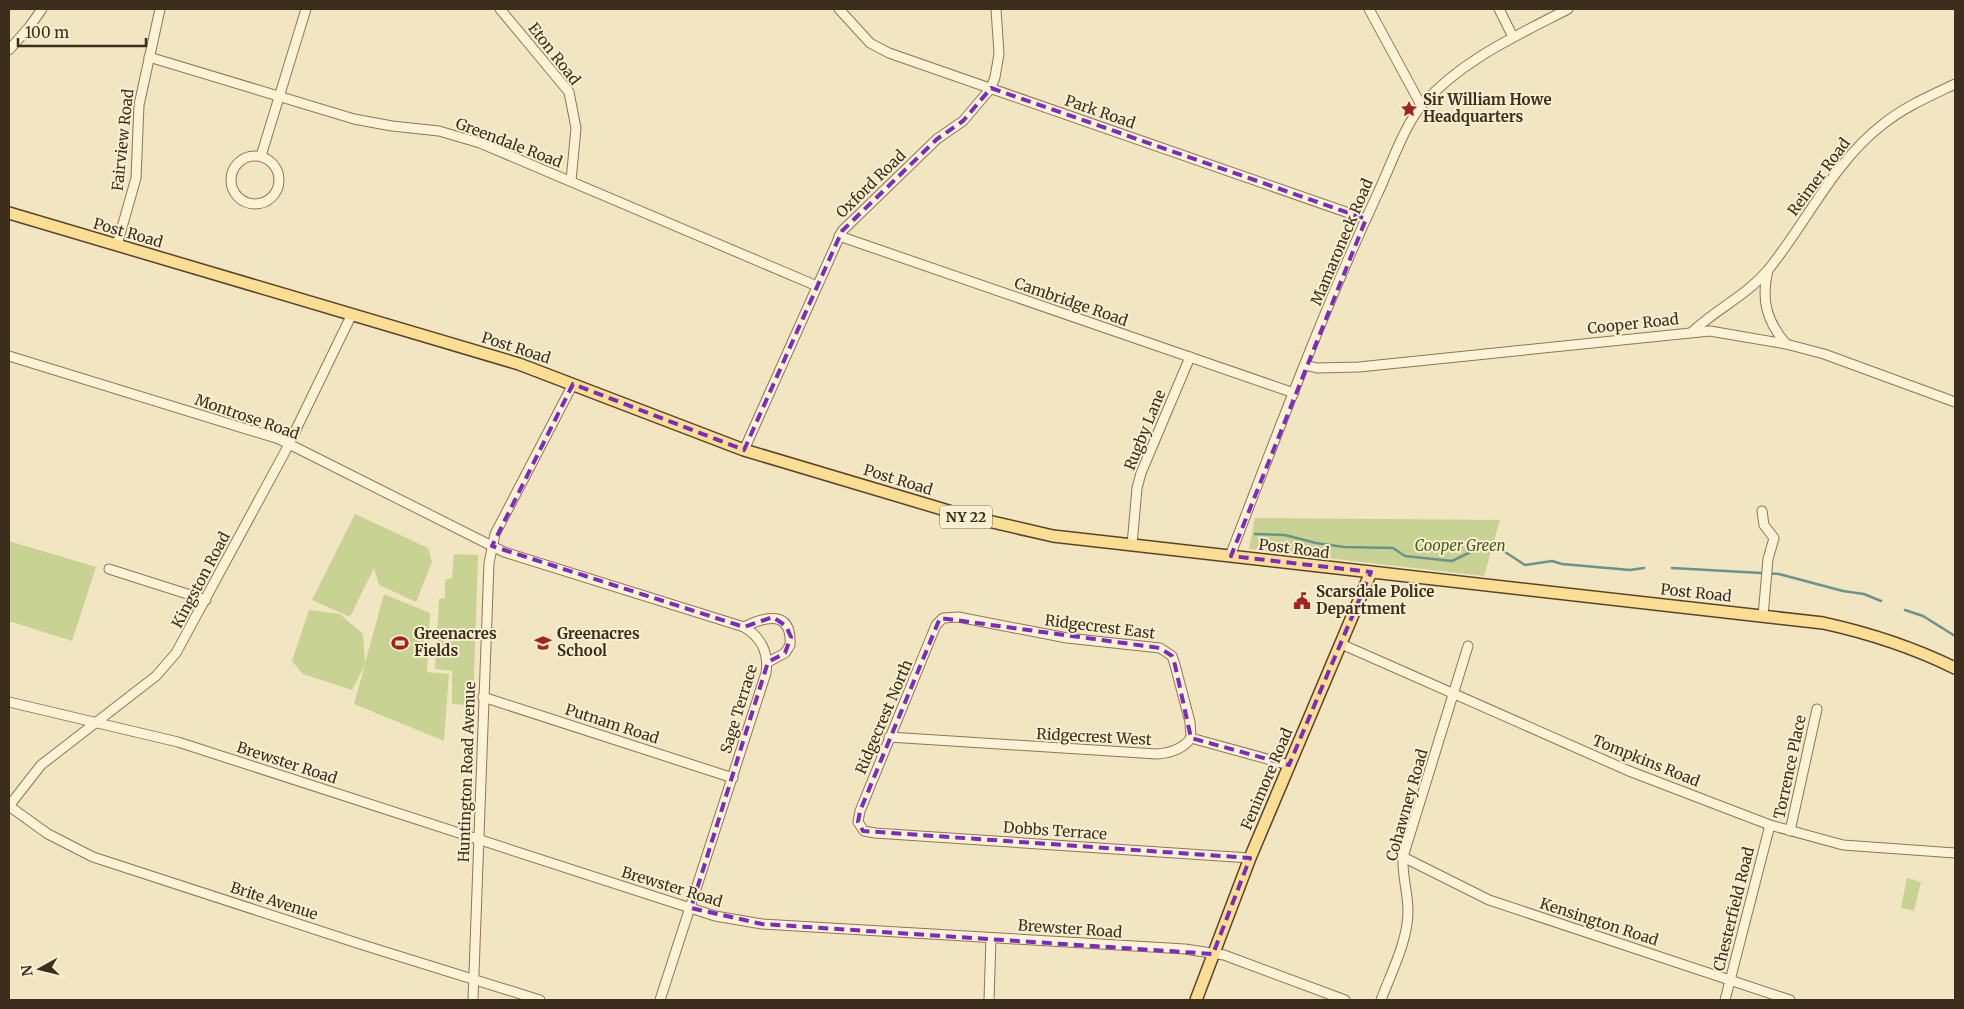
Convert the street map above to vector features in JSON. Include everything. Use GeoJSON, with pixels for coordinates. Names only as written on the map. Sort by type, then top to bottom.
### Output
{"type":"FeatureCollection","features":[{"type":"Feature","properties":{"kind":"main road","name":"Post Road"},"geometry":{"type":"LineString","coordinates":[[9,214],[519,364],[744,450],[996,525],[1053,536],[1132,546],[1822,623],[1878,636],[1905,645],[1955,668]]}},
{"type":"Feature","properties":{"kind":"main road","name":"Fenimore Road"},"geometry":{"type":"LineString","coordinates":[[1196,1000],[1250,858],[1371,572]]}},
{"type":"Feature","properties":{"kind":"street"},"geometry":{"type":"LineString","coordinates":[[9,50],[42,9]]}},
{"type":"Feature","properties":{"kind":"street","name":"Fairview Road"},"geometry":{"type":"LineString","coordinates":[[117,245],[136,178],[138,112],[160,9]]}},
{"type":"Feature","properties":{"kind":"street"},"geometry":{"type":"LineString","coordinates":[[261,156],[306,9]]}},
{"type":"Feature","properties":{"kind":"street","name":"Eton Road"},"geometry":{"type":"LineString","coordinates":[[500,9],[568,92],[576,128],[571,181]]}},
{"type":"Feature","properties":{"kind":"street","name":"Park Road"},"geometry":{"type":"LineString","coordinates":[[839,9],[870,43],[878,48],[1366,219]]}},
{"type":"Feature","properties":{"kind":"street","name":"Oxford Road"},"geometry":{"type":"LineString","coordinates":[[744,450],[840,236],[863,209],[937,139],[963,121],[990,88],[995,77],[999,54],[996,9]]}},
{"type":"Feature","properties":{"kind":"street"},"geometry":{"type":"LineString","coordinates":[[1369,9],[1421,105]]}},
{"type":"Feature","properties":{"kind":"street"},"geometry":{"type":"LineString","coordinates":[[1499,9],[1513,37]]}},
{"type":"Feature","properties":{"kind":"street","name":"Mamaroneck Road"},"geometry":{"type":"LineString","coordinates":[[1230,556],[1305,365],[1366,219],[1421,105],[1460,70],[1513,37],[1568,9]]}},
{"type":"Feature","properties":{"kind":"street","name":"Greendale Road"},"geometry":{"type":"LineString","coordinates":[[149,57],[354,119],[392,126],[439,131],[460,136],[571,181],[817,286]]}},
{"type":"Feature","properties":{"kind":"street","name":"Reimer Road"},"geometry":{"type":"LineString","coordinates":[[1692,332],[1704,320],[1745,292],[1768,269],[1831,181],[1862,143],[1897,114],[1955,84]]}},
{"type":"Feature","properties":{"kind":"street"},"geometry":{"type":"LineString","coordinates":[[261,156],[271,162],[276,168],[279,176],[279,186],[276,193],[267,201],[252,204],[245,202],[234,193],[231,186],[233,170],[244,158],[261,156]]}},
{"type":"Feature","properties":{"kind":"street","name":"Cambridge Road"},"geometry":{"type":"LineString","coordinates":[[840,236],[1294,393]]}},
{"type":"Feature","properties":{"kind":"street","name":"Reimer Road"},"geometry":{"type":"LineString","coordinates":[[1768,269],[1764,287],[1766,313],[1786,344]]}},
{"type":"Feature","properties":{"kind":"street","name":"Kingston Road"},"geometry":{"type":"LineString","coordinates":[[9,806],[40,765],[99,722],[163,670],[176,654],[288,443],[352,314]]}},
{"type":"Feature","properties":{"kind":"street","name":"Cooper Road"},"geometry":{"type":"LineString","coordinates":[[1305,365],[1317,368],[1359,367],[1692,332],[1730,333],[1824,354],[1955,402]]}},
{"type":"Feature","properties":{"kind":"street","name":"Montrose Road"},"geometry":{"type":"LineString","coordinates":[[9,356],[247,428],[288,443],[492,546]]}},
{"type":"Feature","properties":{"kind":"street","name":"Rugby Lane"},"geometry":{"type":"LineString","coordinates":[[1132,546],[1137,488],[1141,473],[1190,357]]}},
{"type":"Feature","properties":{"kind":"street","name":"Huntington Road Avenue"},"geometry":{"type":"LineString","coordinates":[[473,1000],[483,697],[488,578],[492,546],[495,534],[573,384]]}},
{"type":"Feature","properties":{"kind":"street"},"geometry":{"type":"LineString","coordinates":[[1762,511],[1764,525],[1774,538],[1767,568],[1763,616]]}},
{"type":"Feature","properties":{"kind":"street","name":"Sage Terrace"},"geometry":{"type":"LineString","coordinates":[[492,546],[744,627],[758,638],[763,646],[768,662],[733,778],[660,1000]]}},
{"type":"Feature","properties":{"kind":"street"},"geometry":{"type":"LineString","coordinates":[[109,569],[206,600]]}},
{"type":"Feature","properties":{"kind":"street"},"geometry":{"type":"LineString","coordinates":[[744,627],[758,619],[773,617],[789,630],[790,645],[785,653],[768,662]]}},
{"type":"Feature","properties":{"kind":"street","name":"Ridgecrest East"},"geometry":{"type":"LineString","coordinates":[[940,619],[958,617],[1067,638],[1160,648],[1172,656],[1190,722],[1191,738]]}},
{"type":"Feature","properties":{"kind":"street","name":"Ridgecrest North"},"geometry":{"type":"LineString","coordinates":[[860,827],[860,812],[889,737],[940,619]]}},
{"type":"Feature","properties":{"kind":"street","name":"Tompkins Road"},"geometry":{"type":"LineString","coordinates":[[1341,644],[1629,771],[1770,825],[1843,844],[1955,853]]}},
{"type":"Feature","properties":{"kind":"street","name":"Cohawney Road"},"geometry":{"type":"LineString","coordinates":[[1381,1000],[1408,918],[1407,896],[1402,872],[1404,857],[1468,646]]}},
{"type":"Feature","properties":{"kind":"street","name":"Putnam Road"},"geometry":{"type":"LineString","coordinates":[[483,697],[733,778]]}},
{"type":"Feature","properties":{"kind":"street","name":"Brewster Road"},"geometry":{"type":"LineString","coordinates":[[9,702],[178,742],[715,916],[762,924],[1185,949],[1224,955],[1345,1000]]}},
{"type":"Feature","properties":{"kind":"street","name":"Torrence Place"},"geometry":{"type":"LineString","coordinates":[[1790,831],[1817,709]]}},
{"type":"Feature","properties":{"kind":"street","name":"Ridgecrest West"},"geometry":{"type":"LineString","coordinates":[[889,737],[1157,754],[1168,754],[1181,748],[1191,738]]}},
{"type":"Feature","properties":{"kind":"street"},"geometry":{"type":"LineString","coordinates":[[1191,738],[1289,765]]}},
{"type":"Feature","properties":{"kind":"street","name":"Brite Avenue"},"geometry":{"type":"LineString","coordinates":[[9,806],[48,834],[94,857],[540,1000]]}},
{"type":"Feature","properties":{"kind":"street","name":"Chesterfield Road"},"geometry":{"type":"LineString","coordinates":[[1726,1000],[1770,825]]}},
{"type":"Feature","properties":{"kind":"street","name":"Dobbs Terrace"},"geometry":{"type":"LineString","coordinates":[[860,827],[864,831],[875,833],[1250,858]]}},
{"type":"Feature","properties":{"kind":"street","name":"Kensington Road"},"geometry":{"type":"LineString","coordinates":[[1404,857],[1489,900],[1790,1000]]}},
{"type":"Feature","properties":{"kind":"street"},"geometry":{"type":"LineString","coordinates":[[989,1000],[991,938]]}},
{"type":"Feature","properties":{"kind":"highlighted area"},"geometry":{"type":"Polygon","coordinates":[[[991,88],[1366,219],[1231,556],[1371,572],[1289,765],[1191,738],[1172,656],[1160,648],[940,618],[860,811],[858,822],[863,831],[1250,858],[1213,954],[762,924],[691,908],[768,662],[785,653],[791,637],[786,626],[773,617],[744,627],[492,546],[573,384],[744,450],[842,231],[937,139],[963,121],[991,88]]]}},
{"type":"Feature","properties":{"kind":"green space"},"geometry":{"type":"Polygon","coordinates":[[[355,514],[428,548],[432,562],[416,602],[379,585],[374,568],[350,617],[312,600],[355,514]]]}},
{"type":"Feature","properties":{"kind":"green space","name":"Cooper Green"},"geometry":{"type":"Polygon","coordinates":[[[1255,518],[1500,520],[1484,576],[1249,549],[1255,518]]]}},
{"type":"Feature","properties":{"kind":"green space"},"geometry":{"type":"Polygon","coordinates":[[[9,541],[96,567],[72,641],[9,621],[9,541]]]}},
{"type":"Feature","properties":{"kind":"green space"},"geometry":{"type":"Polygon","coordinates":[[[454,554],[478,555],[473,705],[452,704],[452,671],[435,669],[439,599],[445,598],[445,580],[452,578],[454,554]]]}},
{"type":"Feature","properties":{"kind":"green space","name":"Greenacres Fields"},"geometry":{"type":"Polygon","coordinates":[[[384,594],[430,613],[427,672],[449,674],[444,741],[354,704],[365,665],[352,690],[303,674],[292,661],[309,610],[340,614],[363,634],[365,663],[384,594]]]}},
{"type":"Feature","properties":{"kind":"green space"},"geometry":{"type":"Polygon","coordinates":[[[1907,878],[1921,882],[1914,911],[1901,908],[1907,878]]]}},
{"type":"Feature","properties":{"kind":"waterway"},"geometry":{"type":"LineString","coordinates":[[1255,534],[1285,535],[1316,543],[1344,547],[1393,548],[1405,556],[1452,561],[1483,546],[1502,550],[1525,565],[1552,561],[1562,564],[1630,570],[1644,568]]}},
{"type":"Feature","properties":{"kind":"waterway"},"geometry":{"type":"LineString","coordinates":[[1672,568],[1779,574],[1843,591],[1864,594],[1881,601]]}},
{"type":"Feature","properties":{"kind":"waterway"},"geometry":{"type":"LineString","coordinates":[[1905,610],[1923,616],[1955,636]]}},
{"type":"Feature","properties":{"kind":"place","name":"Sir William Howe Headquarters"},"geometry":{"type":"Point","coordinates":[1409,109]}},
{"type":"Feature","properties":{"kind":"place","name":"Scarsdale Police Department"},"geometry":{"type":"Point","coordinates":[1302,601]}},
{"type":"Feature","properties":{"kind":"place","name":"Greenacres Fields"},"geometry":{"type":"Point","coordinates":[400,643]}},
{"type":"Feature","properties":{"kind":"place","name":"Greenacres School"},"geometry":{"type":"Point","coordinates":[543,643]}}]}
